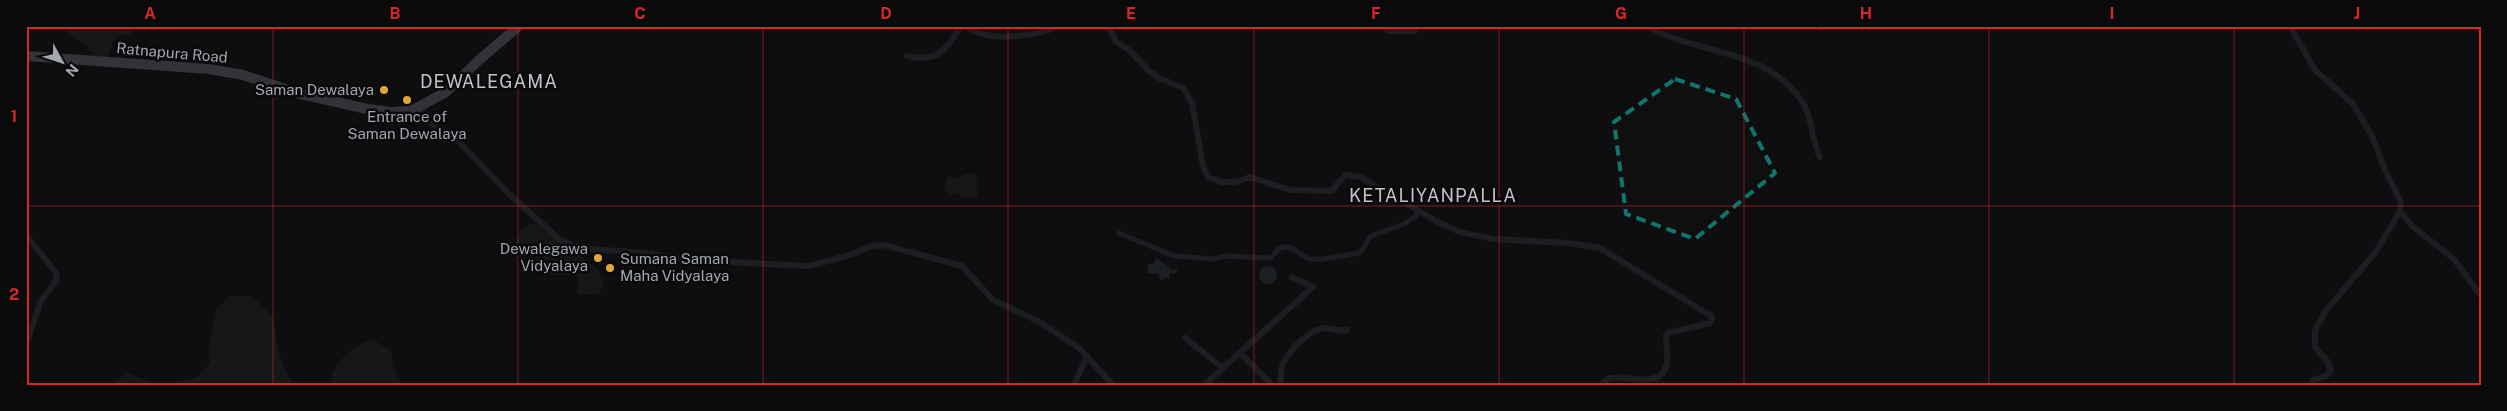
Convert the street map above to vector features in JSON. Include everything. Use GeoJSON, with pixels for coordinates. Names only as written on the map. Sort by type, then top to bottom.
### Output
{"type":"FeatureCollection","features":[{"type":"Feature","properties":{"kind":"highway","name":"Ratnapura Road"},"geometry":{"type":"LineString","coordinates":[[26,56],[209,69],[243,75],[301,94],[367,109],[392,112],[411,111],[421,108],[446,92],[479,60],[519,26]]}},
{"type":"Feature","properties":{"kind":"street"},"geometry":{"type":"LineString","coordinates":[[907,56],[925,58],[948,48],[961,26]]}},
{"type":"Feature","properties":{"kind":"street"},"geometry":{"type":"LineString","coordinates":[[967,26],[975,34],[1002,38],[1049,30],[1059,26]]}},
{"type":"Feature","properties":{"kind":"street"},"geometry":{"type":"LineString","coordinates":[[1104,26],[1112,32],[1115,41],[1129,50],[1149,71],[1159,78],[1183,88],[1192,103],[1203,166],[1208,177],[1221,182],[1236,182],[1250,177],[1290,190],[1321,193],[1332,191],[1345,176],[1352,174],[1442,225],[1460,232],[1493,239],[1570,243],[1600,248],[1711,316],[1712,320],[1710,322],[1666,335],[1667,364],[1663,372],[1654,378],[1639,381],[1611,378],[1600,385]]}},
{"type":"Feature","properties":{"kind":"street"},"geometry":{"type":"LineString","coordinates":[[1386,26],[1388,31],[1403,32],[1415,31],[1416,26]]}},
{"type":"Feature","properties":{"kind":"street"},"geometry":{"type":"LineString","coordinates":[[1647,26],[1677,39],[1743,57],[1789,85],[1803,104],[1810,124],[1813,145],[1820,157]]}},
{"type":"Feature","properties":{"kind":"street"},"geometry":{"type":"LineString","coordinates":[[2290,26],[2315,70],[2353,104],[2373,138],[2384,170],[2398,193],[2400,211],[2412,226],[2454,259],[2481,296]]}},
{"type":"Feature","properties":{"kind":"street"},"geometry":{"type":"LineString","coordinates":[[421,108],[427,120],[460,143],[523,207],[559,239],[577,248],[645,253],[689,260],[808,266],[872,246],[884,245],[962,266],[994,300],[1038,321],[1079,348],[1113,385]]}},
{"type":"Feature","properties":{"kind":"street"},"geometry":{"type":"LineString","coordinates":[[2312,385],[2313,380],[2326,376],[2330,370],[2327,361],[2315,347],[2315,330],[2328,309],[2375,253],[2400,211]]}},
{"type":"Feature","properties":{"kind":"street"},"geometry":{"type":"LineString","coordinates":[[26,235],[56,274],[56,281],[41,301],[26,344]]}},
{"type":"Feature","properties":{"kind":"street"},"geometry":{"type":"LineString","coordinates":[[1204,385],[1313,287],[1292,277]]}},
{"type":"Feature","properties":{"kind":"street"},"geometry":{"type":"LineString","coordinates":[[1279,385],[1282,378],[1281,369],[1284,361],[1312,333],[1323,328],[1347,330]]}},
{"type":"Feature","properties":{"kind":"street"},"geometry":{"type":"LineString","coordinates":[[1185,338],[1223,368]]}},
{"type":"Feature","properties":{"kind":"street"},"geometry":{"type":"LineString","coordinates":[[1240,354],[1272,385]]}},
{"type":"Feature","properties":{"kind":"street"},"geometry":{"type":"LineString","coordinates":[[1074,385],[1087,356]]}},
{"type":"Feature","properties":{"kind":"highlighted area"},"geometry":{"type":"Polygon","coordinates":[[[1675,79],[1736,99],[1775,173],[1695,239],[1626,214],[1614,122],[1675,79]]]}},
{"type":"Feature","properties":{"kind":"shaded area"},"geometry":{"type":"Polygon","coordinates":[[[63,26],[138,26],[130,34],[124,34],[114,41],[107,57],[93,55],[86,44],[71,37],[63,26]]]}},
{"type":"Feature","properties":{"kind":"shaded area"},"geometry":{"type":"Polygon","coordinates":[[[969,173],[977,174],[978,196],[975,198],[962,198],[959,193],[952,195],[945,190],[947,176],[954,178],[969,173]]]}},
{"type":"Feature","properties":{"kind":"shaded area"},"geometry":{"type":"Polygon","coordinates":[[[531,223],[535,223],[561,243],[582,253],[584,260],[597,268],[604,284],[599,294],[580,295],[577,291],[579,279],[576,275],[552,275],[546,273],[516,242],[518,234],[523,228],[531,223]]]}},
{"type":"Feature","properties":{"kind":"shaded area"},"geometry":{"type":"Polygon","coordinates":[[[1156,257],[1172,270],[1177,269],[1177,273],[1170,273],[1169,279],[1163,276],[1165,279],[1161,281],[1158,274],[1148,273],[1148,264],[1154,263],[1156,257]]]}},
{"type":"Feature","properties":{"kind":"shaded area"},"geometry":{"type":"Polygon","coordinates":[[[1268,266],[1274,269],[1277,275],[1274,281],[1268,284],[1262,281],[1259,275],[1262,269],[1268,266]]]}},
{"type":"Feature","properties":{"kind":"shaded area"},"geometry":{"type":"Polygon","coordinates":[[[230,296],[251,296],[274,317],[279,352],[294,385],[168,385],[196,378],[210,363],[209,345],[216,311],[230,296]]]}},
{"type":"Feature","properties":{"kind":"shaded area"},"geometry":{"type":"Polygon","coordinates":[[[372,339],[391,351],[395,372],[403,385],[333,385],[331,377],[343,358],[353,349],[372,339]]]}},
{"type":"Feature","properties":{"kind":"shaded area"},"geometry":{"type":"Polygon","coordinates":[[[127,372],[155,385],[113,385],[127,372]]]}},
{"type":"Feature","properties":{"kind":"waterway"},"geometry":{"type":"LineString","coordinates":[[1119,233],[1174,256],[1215,259],[1224,256],[1271,258],[1279,249],[1289,247],[1304,257],[1322,259],[1360,253],[1371,236],[1404,224],[1416,216],[1417,212]]}},
{"type":"Feature","properties":{"kind":"waterway"},"geometry":{"type":"LineString","coordinates":[[1655,385],[1659,379]]}},
{"type":"Feature","properties":{"kind":"place","name":"Saman Dewalaya"},"geometry":{"type":"Point","coordinates":[384,90]}},
{"type":"Feature","properties":{"kind":"place","name":"Entrance of Saman Dewalaya"},"geometry":{"type":"Point","coordinates":[407,100]}},
{"type":"Feature","properties":{"kind":"place","name":"Dewalegawa Vidyalaya"},"geometry":{"type":"Point","coordinates":[598,258]}},
{"type":"Feature","properties":{"kind":"place","name":"Sumana Saman Maha Vidyalaya"},"geometry":{"type":"Point","coordinates":[610,268]}},
{"type":"Feature","properties":{"kind":"district","name":"DEWALEGAMA"},"geometry":{"type":"Point","coordinates":[489,82]}},
{"type":"Feature","properties":{"kind":"district","name":"KETALIYANPALLA"},"geometry":{"type":"Point","coordinates":[1433,196]}}]}
